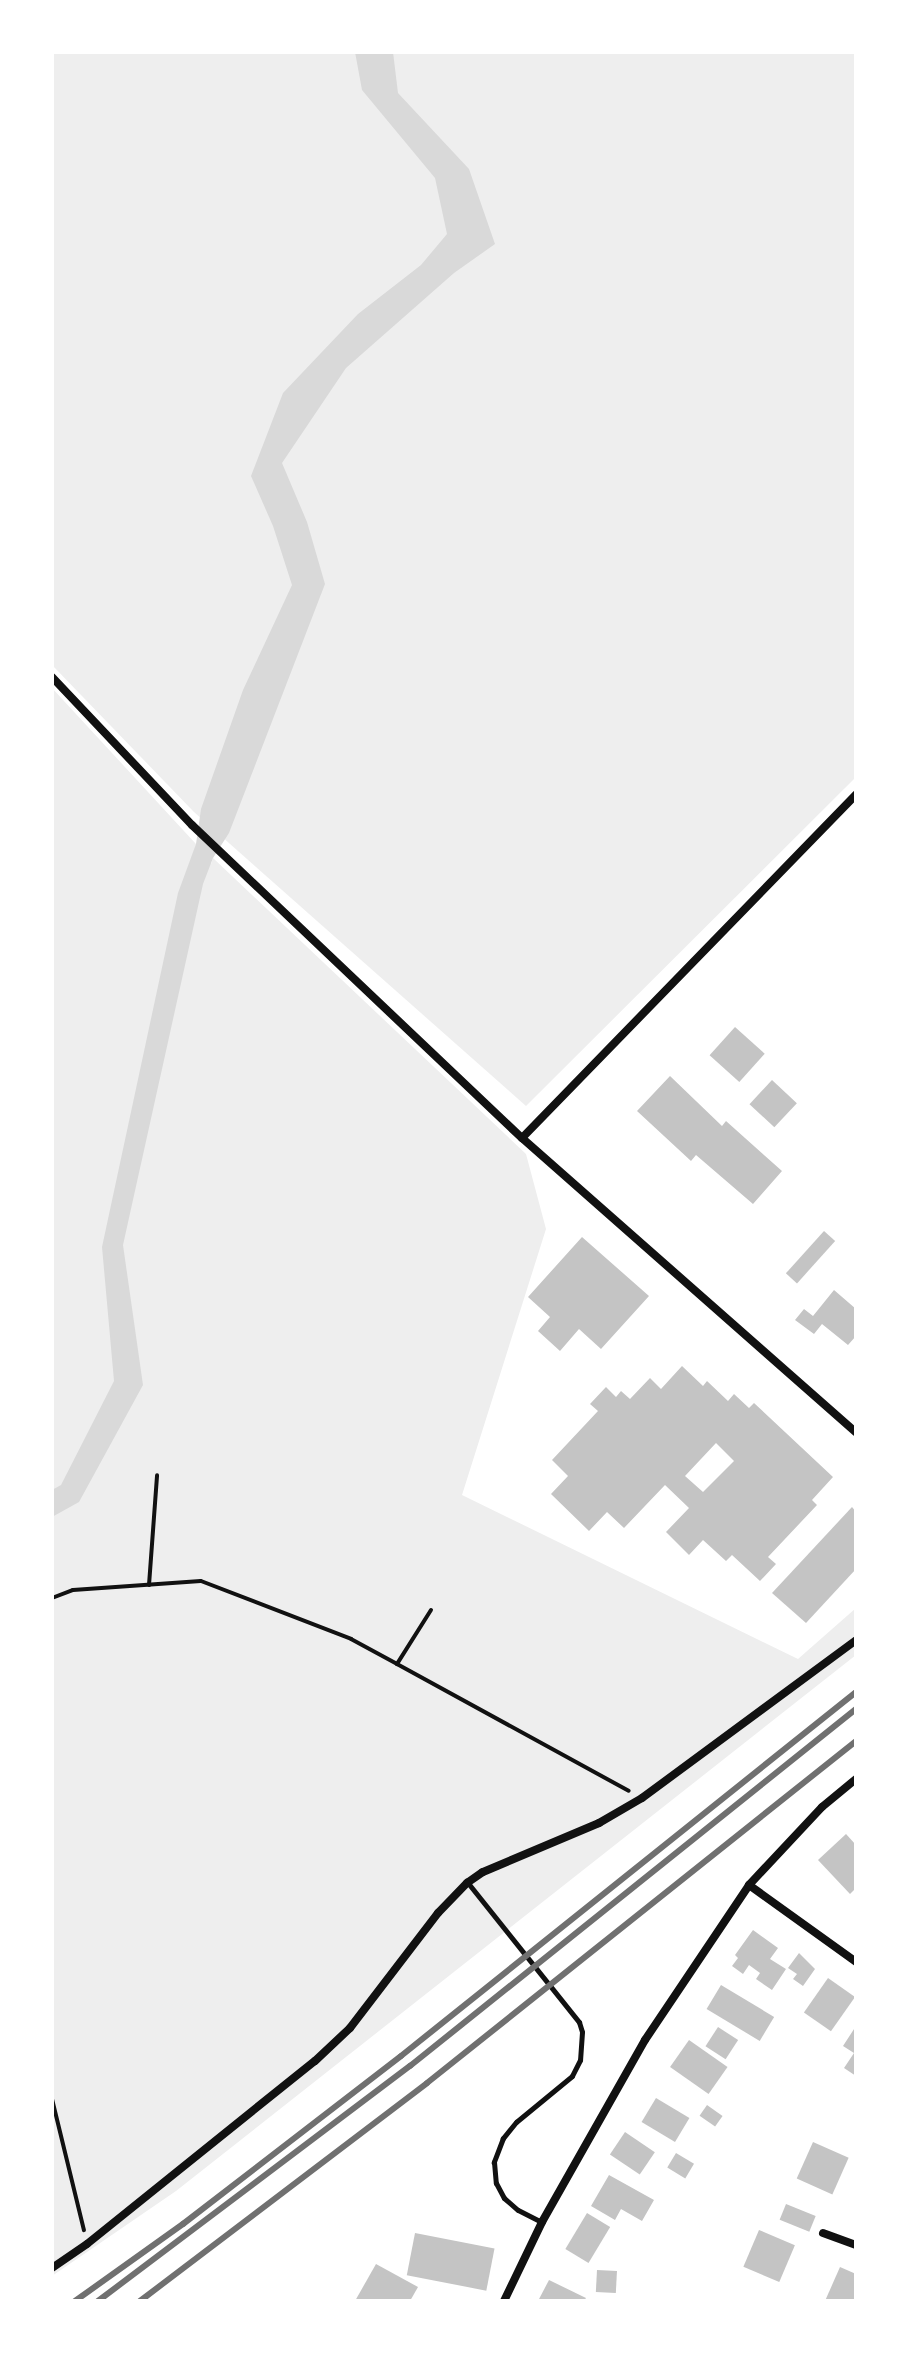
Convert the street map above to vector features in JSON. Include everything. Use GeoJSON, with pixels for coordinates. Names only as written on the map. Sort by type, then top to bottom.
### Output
{"type":"FeatureCollection","features":[{"type":"Feature","properties":{"kind":"street"},"geometry":{"type":"LineString","coordinates":[[52,677],[192,825],[522,1138],[856,1432]]}},
{"type":"Feature","properties":{"kind":"street"},"geometry":{"type":"LineString","coordinates":[[522,1138],[856,794]]}},
{"type":"Feature","properties":{"kind":"street"},"geometry":{"type":"LineString","coordinates":[[52,2268],[87,2244],[341,2037],[438,1913],[467,1883],[483,1872],[599,1823],[642,1798],[856,1640]]}},
{"type":"Feature","properties":{"kind":"street"},"geometry":{"type":"LineString","coordinates":[[504,2301],[542,2222],[645,2040],[749,1885],[822,1807],[856,1779]]}},
{"type":"Feature","properties":{"kind":"street"},"geometry":{"type":"LineString","coordinates":[[749,1885],[856,1962]]}},
{"type":"Feature","properties":{"kind":"street"},"geometry":{"type":"LineString","coordinates":[[823,2233],[856,2245]]}},
{"type":"Feature","properties":{"kind":"lane"},"geometry":{"type":"LineString","coordinates":[[467,1883],[572,2014],[582,2032],[583,2042],[572,2076],[516,2122],[503,2138],[494,2162],[496,2183],[504,2198],[518,2210],[542,2222]]}},
{"type":"Feature","properties":{"kind":"path"},"geometry":{"type":"LineString","coordinates":[[149,1585],[157,1475]]}},
{"type":"Feature","properties":{"kind":"path"},"geometry":{"type":"LineString","coordinates":[[52,1598],[73,1590],[201,1581],[351,1639],[642,1798]]}},
{"type":"Feature","properties":{"kind":"path"},"geometry":{"type":"LineString","coordinates":[[397,1664],[431,1610]]}},
{"type":"Feature","properties":{"kind":"path"},"geometry":{"type":"LineString","coordinates":[[52,2099],[87,2244]]}},
{"type":"Feature","properties":{"kind":"shaded area"},"geometry":{"type":"Polygon","coordinates":[[[52,52],[856,52],[856,777],[526,1106],[194,812],[52,665],[52,52]]]}},
{"type":"Feature","properties":{"kind":"shaded area"},"geometry":{"type":"Polygon","coordinates":[[[355,52],[393,52],[398,93],[469,169],[495,244],[454,273],[346,368],[282,463],[307,522],[325,584],[229,833],[213,858],[203,884],[123,1245],[143,1385],[79,1502],[52,1517],[52,1490],[61,1485],[114,1381],[102,1247],[178,893],[196,844],[201,809],[243,690],[292,585],[273,526],[251,476],[283,393],[358,314],[421,265],[447,234],[435,178],[362,90],[355,52]]]}},
{"type":"Feature","properties":{"kind":"shaded area"},"geometry":{"type":"Polygon","coordinates":[[[52,688],[196,844],[195,850],[211,864],[213,858],[526,1154],[546,1229],[462,1495],[798,1659],[856,1608],[856,1655],[176,2191],[52,2276],[52,688]]]}},
{"type":"Feature","properties":{"kind":"building"},"geometry":{"type":"Polygon","coordinates":[[[735,1027],[765,1054],[739,1082],[710,1055],[735,1027]]]}},
{"type":"Feature","properties":{"kind":"building"},"geometry":{"type":"Polygon","coordinates":[[[670,1076],[722,1126],[726,1121],[782,1171],[753,1204],[696,1155],[691,1161],[637,1111],[670,1076]]]}},
{"type":"Feature","properties":{"kind":"building"},"geometry":{"type":"Polygon","coordinates":[[[772,1080],[797,1103],[774,1127],[749,1104],[772,1080]]]}},
{"type":"Feature","properties":{"kind":"building"},"geometry":{"type":"Polygon","coordinates":[[[824,1231],[835,1241],[797,1283],[786,1273],[824,1231]]]}},
{"type":"Feature","properties":{"kind":"building"},"geometry":{"type":"Polygon","coordinates":[[[582,1237],[649,1296],[601,1349],[579,1329],[560,1351],[538,1331],[550,1317],[528,1297],[582,1237]]]}},
{"type":"Feature","properties":{"kind":"building"},"geometry":{"type":"Polygon","coordinates":[[[834,1290],[856,1309],[856,1336],[848,1345],[822,1324],[814,1334],[795,1320],[804,1309],[813,1316],[834,1290]]]}},
{"type":"Feature","properties":{"kind":"building"},"geometry":{"type":"Polygon","coordinates":[[[682,1366],[703,1386],[707,1381],[728,1401],[734,1394],[749,1408],[754,1403],[833,1477],[812,1500],[817,1505],[768,1557],[776,1564],[760,1581],[732,1555],[726,1561],[703,1540],[689,1555],[666,1532],[689,1508],[665,1485],[624,1528],[607,1512],[589,1531],[551,1494],[568,1476],[552,1460],[598,1411],[590,1404],[606,1387],[616,1397],[621,1391],[630,1399],[650,1378],[661,1389],[682,1366]],[[716,1443],[685,1476],[703,1492],[734,1461],[716,1443]]]}},
{"type":"Feature","properties":{"kind":"building"},"geometry":{"type":"Polygon","coordinates":[[[852,1507],[856,1512],[856,1569],[806,1623],[772,1593],[852,1507]]]}},
{"type":"Feature","properties":{"kind":"building"},"geometry":{"type":"Polygon","coordinates":[[[846,1834],[856,1845],[856,1888],[850,1894],[818,1860],[846,1834]]]}},
{"type":"Feature","properties":{"kind":"building"},"geometry":{"type":"Polygon","coordinates":[[[753,1930],[778,1948],[770,1959],[786,1969],[772,1990],[756,1979],[760,1973],[749,1965],[743,1974],[732,1966],[738,1958],[735,1955],[753,1930]]]}},
{"type":"Feature","properties":{"kind":"building"},"geometry":{"type":"Polygon","coordinates":[[[799,1953],[815,1969],[803,1986],[793,1979],[797,1974],[788,1968],[799,1953]]]}},
{"type":"Feature","properties":{"kind":"building"},"geometry":{"type":"Polygon","coordinates":[[[828,1978],[855,1997],[831,2031],[804,2012],[828,1978]]]}},
{"type":"Feature","properties":{"kind":"building"},"geometry":{"type":"Polygon","coordinates":[[[721,1985],[774,2017],[760,2041],[707,2009],[721,1985]]]}},
{"type":"Feature","properties":{"kind":"building"},"geometry":{"type":"Polygon","coordinates":[[[856,2026],[856,2076],[844,2068],[854,2053],[843,2046],[856,2026]]]}},
{"type":"Feature","properties":{"kind":"building"},"geometry":{"type":"Polygon","coordinates":[[[718,2027],[738,2040],[726,2059],[705,2046],[718,2027]]]}},
{"type":"Feature","properties":{"kind":"building"},"geometry":{"type":"Polygon","coordinates":[[[689,2040],[728,2067],[709,2094],[670,2067],[689,2040]]]}},
{"type":"Feature","properties":{"kind":"building"},"geometry":{"type":"Polygon","coordinates":[[[656,2098],[689,2118],[675,2142],[642,2122],[656,2098]]]}},
{"type":"Feature","properties":{"kind":"building"},"geometry":{"type":"Polygon","coordinates":[[[707,2105],[723,2116],[715,2127],[700,2116],[707,2105]]]}},
{"type":"Feature","properties":{"kind":"building"},"geometry":{"type":"Polygon","coordinates":[[[625,2132],[655,2152],[640,2175],[610,2154],[625,2132]]]}},
{"type":"Feature","properties":{"kind":"building"},"geometry":{"type":"Polygon","coordinates":[[[813,2142],[849,2158],[832,2194],[797,2179],[813,2142]]]}},
{"type":"Feature","properties":{"kind":"building"},"geometry":{"type":"Polygon","coordinates":[[[676,2153],[694,2164],[685,2178],[667,2168],[676,2153]]]}},
{"type":"Feature","properties":{"kind":"building"},"geometry":{"type":"Polygon","coordinates":[[[609,2175],[654,2200],[642,2221],[621,2209],[615,2220],[591,2206],[609,2175]]]}},
{"type":"Feature","properties":{"kind":"building"},"geometry":{"type":"Polygon","coordinates":[[[786,2204],[816,2216],[809,2232],[780,2220],[786,2204]]]}},
{"type":"Feature","properties":{"kind":"building"},"geometry":{"type":"Polygon","coordinates":[[[587,2213],[610,2227],[589,2263],[565,2249],[587,2213]]]}},
{"type":"Feature","properties":{"kind":"building"},"geometry":{"type":"Polygon","coordinates":[[[759,2230],[795,2245],[779,2282],[743,2267],[759,2230]]]}},
{"type":"Feature","properties":{"kind":"building"},"geometry":{"type":"Polygon","coordinates":[[[415,2233],[495,2248],[486,2291],[407,2275],[415,2233]]]}},
{"type":"Feature","properties":{"kind":"building"},"geometry":{"type":"Polygon","coordinates":[[[376,2264],[418,2287],[410,2301],[355,2301],[376,2264]]]}},
{"type":"Feature","properties":{"kind":"building"},"geometry":{"type":"Polygon","coordinates":[[[840,2267],[856,2274],[856,2301],[825,2301],[840,2267]]]}},
{"type":"Feature","properties":{"kind":"building"},"geometry":{"type":"Polygon","coordinates":[[[597,2270],[617,2271],[616,2293],[596,2292],[597,2270]]]}},
{"type":"Feature","properties":{"kind":"building"},"geometry":{"type":"Polygon","coordinates":[[[549,2280],[586,2298],[584,2301],[538,2301],[549,2280]]]}},
{"type":"Feature","properties":{"kind":"railway"},"geometry":{"type":"LineString","coordinates":[[75,2301],[183,2224],[401,2056],[856,1692]]}},
{"type":"Feature","properties":{"kind":"railway"},"geometry":{"type":"LineString","coordinates":[[98,2301],[410,2066],[856,1709]]}},
{"type":"Feature","properties":{"kind":"railway"},"geometry":{"type":"LineString","coordinates":[[140,2301],[427,2083],[856,1741]]}}]}
